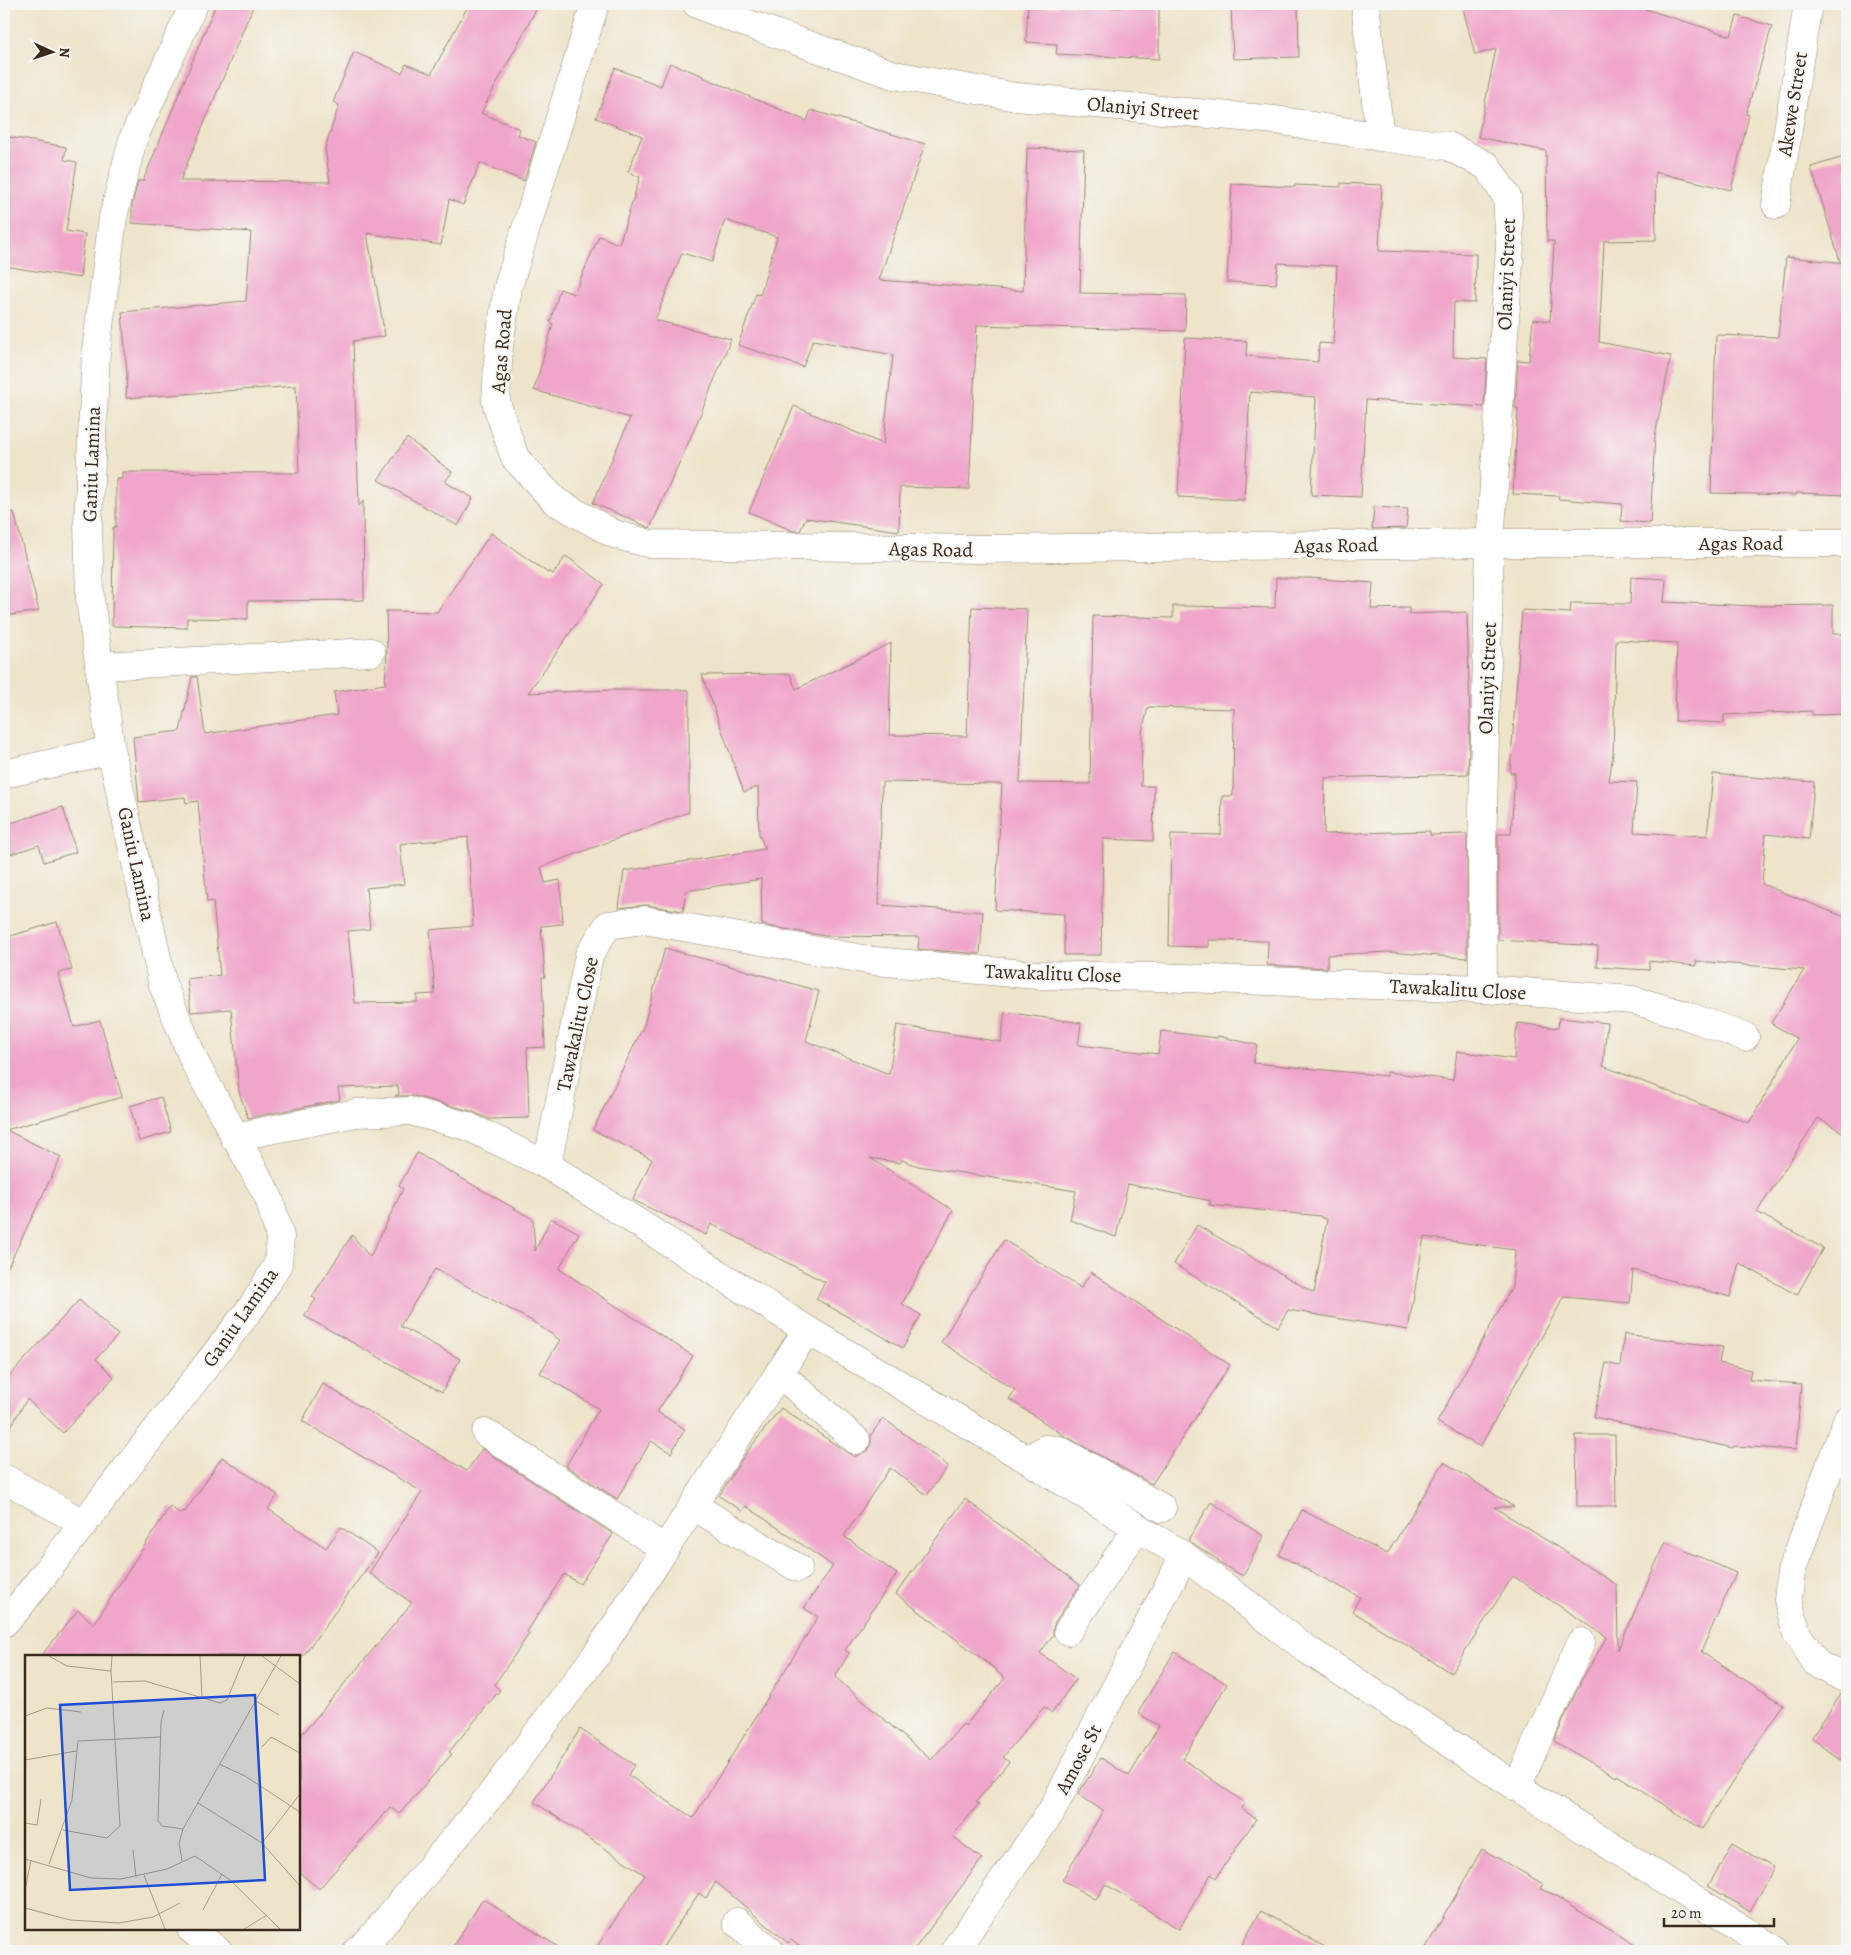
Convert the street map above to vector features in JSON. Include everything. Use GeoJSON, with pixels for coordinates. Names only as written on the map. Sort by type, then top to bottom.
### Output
{"type":"FeatureCollection","features":[{"type":"Feature","properties":{"kind":"street","name":"Ganiu Lamina"},"geometry":{"type":"LineString","coordinates":[[4,1623],[84,1524],[254,1304],[278,1264],[280,1237],[269,1198],[195,1063],[163,985],[111,750],[90,599],[88,523],[96,352],[113,217],[134,139],[194,4]]}},
{"type":"Feature","properties":{"kind":"street","name":"Agas Road"},"geometry":{"type":"LineString","coordinates":[[595,4],[508,287],[499,345],[496,402],[515,458],[555,501],[614,534],[650,544],[981,549],[1490,543],[1847,543]]}},
{"type":"Feature","properties":{"kind":"street","name":"Olaniyi Street"},"geometry":{"type":"LineString","coordinates":[[697,4],[734,19],[894,75],[1016,97],[1276,120],[1448,146],[1487,166],[1507,197],[1510,246],[1490,543],[1482,848],[1483,989]]}},
{"type":"Feature","properties":{"kind":"street"},"geometry":{"type":"LineString","coordinates":[[1365,4],[1380,137]]}},
{"type":"Feature","properties":{"kind":"street","name":"Akewe Street"},"geometry":{"type":"LineString","coordinates":[[1776,205],[1808,4]]}},
{"type":"Feature","properties":{"kind":"street"},"geometry":{"type":"LineString","coordinates":[[98,666],[371,652]]}},
{"type":"Feature","properties":{"kind":"street"},"geometry":{"type":"LineString","coordinates":[[4,774],[111,750]]}},
{"type":"Feature","properties":{"kind":"street","name":"Tawakalitu Close"},"geometry":{"type":"LineString","coordinates":[[547,1165],[589,955],[608,925],[644,920],[874,961],[1037,975],[1157,976],[1483,989],[1633,1000],[1685,1014],[1745,1037]]}},
{"type":"Feature","properties":{"kind":"street"},"geometry":{"type":"LineString","coordinates":[[234,1137],[356,1113],[410,1111],[467,1126],[547,1165],[807,1330],[1028,1460],[1184,1556],[1308,1650],[1516,1787],[1777,1951]]}},
{"type":"Feature","properties":{"kind":"street"},"geometry":{"type":"LineString","coordinates":[[367,1949],[490,1796],[599,1651],[807,1330]]}},
{"type":"Feature","properties":{"kind":"street"},"geometry":{"type":"LineString","coordinates":[[779,1373],[856,1440]]}},
{"type":"Feature","properties":{"kind":"street"},"geometry":{"type":"LineString","coordinates":[[1847,1420],[1791,1572],[1788,1600],[1797,1634],[1817,1664],[1847,1679]]}},
{"type":"Feature","properties":{"kind":"street"},"geometry":{"type":"LineString","coordinates":[[486,1433],[665,1549]]}},
{"type":"Feature","properties":{"kind":"street"},"geometry":{"type":"LineString","coordinates":[[1028,1460],[1045,1449],[1059,1450],[1162,1508]]}},
{"type":"Feature","properties":{"kind":"street"},"geometry":{"type":"LineString","coordinates":[[4,1478],[84,1524]]}},
{"type":"Feature","properties":{"kind":"street"},"geometry":{"type":"LineString","coordinates":[[693,1506],[798,1568]]}},
{"type":"Feature","properties":{"kind":"street"},"geometry":{"type":"LineString","coordinates":[[1068,1631],[1124,1546],[1138,1529]]}},
{"type":"Feature","properties":{"kind":"street","name":"Amose St"},"geometry":{"type":"LineString","coordinates":[[954,1951],[1051,1812],[1184,1556]]}},
{"type":"Feature","properties":{"kind":"street"},"geometry":{"type":"LineString","coordinates":[[1516,1787],[1581,1642]]}},
{"type":"Feature","properties":{"kind":"street"},"geometry":{"type":"LineString","coordinates":[[737,1922],[770,1951]]}},
{"type":"Feature","properties":{"kind":"street"},"geometry":{"type":"LineString","coordinates":[[192,1930],[218,1951]]}},
{"type":"Feature","properties":{"kind":"building"},"geometry":{"type":"Polygon","coordinates":[[[216,4],[254,4],[180,181],[330,182],[325,148],[339,105],[333,102],[354,52],[402,73],[406,64],[431,74],[469,4],[539,4],[481,113],[520,129],[518,135],[536,142],[524,181],[480,163],[463,205],[449,199],[441,245],[367,233],[385,336],[353,341],[359,506],[363,501],[364,600],[248,601],[248,619],[187,618],[187,628],[112,626],[113,527],[116,527],[116,479],[122,479],[122,472],[299,473],[296,386],[126,398],[127,374],[122,312],[246,301],[251,232],[132,223],[132,205],[138,181],[143,181],[216,4]]]}},
{"type":"Feature","properties":{"kind":"building"},"geometry":{"type":"Polygon","coordinates":[[[1122,4],[1159,4],[1159,59],[1056,54],[1057,44],[1026,42],[1028,6],[1059,7],[1059,5],[1121,8],[1122,4]]]}},
{"type":"Feature","properties":{"kind":"building"},"geometry":{"type":"Polygon","coordinates":[[[1231,4],[1298,4],[1299,57],[1233,59],[1231,4]]]}},
{"type":"Feature","properties":{"kind":"building"},"geometry":{"type":"Polygon","coordinates":[[[1462,4],[1645,4],[1645,9],[1731,36],[1737,16],[1772,26],[1746,114],[1749,115],[1731,190],[1655,172],[1656,240],[1604,241],[1599,342],[1671,356],[1655,436],[1650,523],[1621,521],[1622,504],[1558,499],[1559,496],[1513,494],[1518,408],[1515,408],[1518,360],[1529,361],[1533,319],[1550,321],[1554,241],[1547,241],[1546,151],[1478,137],[1496,49],[1475,55],[1462,4]]]}},
{"type":"Feature","properties":{"kind":"building"},"geometry":{"type":"Polygon","coordinates":[[[670,63],[807,121],[811,110],[925,144],[879,280],[1023,291],[1027,148],[1084,150],[1080,293],[1186,295],[1185,331],[977,325],[969,489],[900,487],[899,531],[806,518],[800,531],[793,531],[749,512],[794,406],[883,444],[893,355],[813,340],[803,367],[738,345],[756,294],[760,295],[777,237],[725,220],[712,262],[682,253],[655,320],[731,339],[694,430],[650,528],[593,503],[630,418],[534,390],[553,324],[550,322],[560,289],[574,294],[599,236],[619,244],[640,177],[628,172],[642,136],[596,118],[615,68],[661,86],[670,63]]]}},
{"type":"Feature","properties":{"kind":"building"},"geometry":{"type":"Polygon","coordinates":[[[4,136],[66,147],[64,160],[77,162],[66,231],[85,234],[80,278],[4,266],[4,136]]]}},
{"type":"Feature","properties":{"kind":"building"},"geometry":{"type":"Polygon","coordinates":[[[1847,156],[1847,260],[1840,261],[1811,167],[1847,156]]]}},
{"type":"Feature","properties":{"kind":"building"},"geometry":{"type":"Polygon","coordinates":[[[1341,183],[1382,185],[1379,251],[1476,254],[1475,303],[1454,302],[1453,357],[1487,359],[1484,407],[1366,400],[1361,497],[1311,495],[1316,397],[1250,392],[1244,500],[1178,497],[1185,338],[1247,341],[1246,356],[1318,362],[1319,343],[1333,344],[1337,266],[1278,263],[1276,284],[1227,282],[1232,184],[1341,187],[1341,183]]]}},
{"type":"Feature","properties":{"kind":"building"},"geometry":{"type":"Polygon","coordinates":[[[1786,257],[1847,263],[1847,495],[1711,493],[1716,335],[1778,337],[1786,257]]]}},
{"type":"Feature","properties":{"kind":"building"},"geometry":{"type":"Polygon","coordinates":[[[407,438],[452,472],[445,482],[473,498],[458,526],[378,480],[407,438]]]}},
{"type":"Feature","properties":{"kind":"building"},"geometry":{"type":"Polygon","coordinates":[[[1374,507],[1408,509],[1406,528],[1372,529],[1374,507]]]}},
{"type":"Feature","properties":{"kind":"building"},"geometry":{"type":"Polygon","coordinates":[[[14,512],[39,611],[4,616],[4,514],[14,512]]]}},
{"type":"Feature","properties":{"kind":"building"},"geometry":{"type":"Polygon","coordinates":[[[491,533],[548,573],[549,571],[553,574],[566,556],[604,584],[528,693],[689,690],[689,812],[541,867],[545,883],[560,880],[563,924],[541,926],[545,977],[542,977],[545,1047],[527,1048],[529,1118],[489,1119],[471,1111],[414,1096],[395,1096],[399,1094],[398,1086],[338,1088],[340,1100],[248,1118],[239,1092],[231,1009],[191,1012],[187,979],[220,975],[213,901],[207,902],[198,801],[186,803],[185,797],[139,802],[133,737],[180,731],[192,677],[197,677],[205,734],[337,715],[334,692],[385,684],[387,652],[386,611],[437,612],[491,533]],[[468,837],[400,844],[404,884],[366,888],[370,929],[348,931],[355,1003],[417,1002],[417,995],[435,994],[430,930],[473,926],[468,837]]]}},
{"type":"Feature","properties":{"kind":"building"},"geometry":{"type":"Polygon","coordinates":[[[1631,577],[1666,579],[1664,602],[1755,606],[1833,605],[1833,634],[1847,634],[1847,714],[1812,715],[1812,711],[1724,715],[1724,723],[1675,721],[1677,643],[1616,640],[1613,753],[1609,781],[1637,782],[1634,832],[1707,836],[1713,774],[1814,782],[1809,839],[1766,834],[1762,884],[1847,918],[1847,1135],[1818,1118],[1757,1212],[1823,1248],[1797,1295],[1739,1263],[1730,1297],[1633,1270],[1630,1303],[1564,1297],[1480,1447],[1437,1422],[1512,1287],[1515,1250],[1424,1237],[1408,1330],[1288,1310],[1278,1327],[1174,1264],[1197,1225],[1314,1293],[1327,1219],[1321,1218],[1321,1216],[1209,1205],[1211,1201],[1128,1184],[1116,1237],[1070,1220],[1076,1191],[918,1166],[902,1160],[900,1163],[870,1158],[953,1210],[902,1304],[921,1315],[903,1348],[816,1299],[825,1282],[711,1224],[706,1235],[633,1200],[652,1159],[593,1130],[644,1025],[665,948],[819,991],[806,1041],[889,1074],[897,1025],[1001,1042],[1005,1012],[1081,1023],[1078,1045],[1158,1054],[1161,1031],[1217,1038],[1218,1036],[1257,1045],[1253,1063],[1387,1076],[1387,1072],[1453,1080],[1457,1051],[1514,1059],[1517,1023],[1558,1028],[1559,1018],[1607,1023],[1603,1066],[1749,1123],[1797,1039],[1771,1023],[1804,970],[1696,961],[1696,966],[1649,961],[1649,970],[1597,967],[1598,946],[1498,940],[1498,834],[1511,834],[1515,773],[1510,773],[1522,610],[1570,613],[1571,603],[1630,604],[1631,577]]]}},
{"type":"Feature","properties":{"kind":"building"},"geometry":{"type":"Polygon","coordinates":[[[1276,578],[1310,578],[1373,583],[1371,609],[1409,608],[1409,614],[1467,612],[1470,722],[1468,774],[1325,778],[1324,834],[1430,831],[1430,835],[1467,834],[1467,958],[1389,952],[1327,955],[1327,968],[1267,965],[1268,941],[1209,940],[1209,947],[1169,946],[1171,834],[1221,835],[1222,796],[1233,796],[1234,709],[1148,707],[1142,733],[1141,786],[1154,786],[1153,841],[1103,839],[1101,955],[1064,955],[1064,914],[995,910],[1002,784],[882,782],[879,905],[983,912],[980,954],[918,949],[919,937],[825,936],[762,925],[761,879],[686,891],[683,911],[646,905],[619,908],[624,871],[765,849],[759,834],[758,787],[744,792],[702,675],[790,674],[796,689],[891,643],[889,735],[967,736],[972,607],[1027,609],[1020,783],[1090,784],[1093,616],[1173,618],[1173,606],[1275,608],[1276,578]]]}},
{"type":"Feature","properties":{"kind":"building"},"geometry":{"type":"Polygon","coordinates":[[[63,807],[76,852],[44,862],[39,845],[4,856],[4,825],[63,807]]]}},
{"type":"Feature","properties":{"kind":"building"},"geometry":{"type":"Polygon","coordinates":[[[57,922],[72,970],[58,973],[74,1027],[100,1020],[122,1097],[6,1130],[61,1157],[4,1275],[4,938],[57,922]]]}},
{"type":"Feature","properties":{"kind":"building"},"geometry":{"type":"Polygon","coordinates":[[[161,1097],[171,1132],[139,1141],[130,1106],[161,1097]]]}},
{"type":"Feature","properties":{"kind":"building"},"geometry":{"type":"Polygon","coordinates":[[[417,1153],[533,1219],[535,1251],[551,1218],[579,1233],[559,1269],[693,1356],[657,1412],[685,1429],[671,1453],[651,1441],[617,1499],[566,1466],[599,1409],[540,1373],[560,1340],[532,1321],[435,1269],[400,1326],[460,1359],[442,1392],[304,1316],[316,1299],[312,1297],[352,1235],[370,1257],[403,1189],[399,1186],[417,1153]]]}},
{"type":"Feature","properties":{"kind":"building"},"geometry":{"type":"Polygon","coordinates":[[[1004,1240],[1081,1288],[1091,1272],[1230,1365],[1152,1484],[1063,1435],[1009,1399],[1015,1390],[941,1342],[1004,1240]]]}},
{"type":"Feature","properties":{"kind":"building"},"geometry":{"type":"Polygon","coordinates":[[[79,1300],[118,1335],[96,1359],[114,1377],[63,1433],[27,1399],[4,1438],[4,1382],[79,1300]]]}},
{"type":"Feature","properties":{"kind":"building"},"geometry":{"type":"Polygon","coordinates":[[[1624,1334],[1722,1347],[1719,1363],[1751,1370],[1749,1380],[1801,1384],[1796,1450],[1734,1446],[1733,1448],[1594,1417],[1606,1363],[1620,1366],[1624,1334]]]}},
{"type":"Feature","properties":{"kind":"building"},"geometry":{"type":"Polygon","coordinates":[[[323,1384],[467,1471],[482,1449],[613,1534],[580,1584],[564,1574],[527,1632],[529,1634],[494,1685],[500,1690],[449,1752],[452,1754],[399,1814],[390,1807],[319,1889],[300,1873],[300,1737],[412,1603],[369,1573],[422,1492],[302,1421],[323,1384]]]}},
{"type":"Feature","properties":{"kind":"building"},"geometry":{"type":"Polygon","coordinates":[[[781,1408],[854,1457],[868,1450],[871,1435],[883,1418],[948,1466],[927,1495],[890,1468],[844,1536],[897,1574],[845,1650],[849,1653],[835,1677],[931,1760],[963,1724],[965,1726],[1005,1678],[896,1594],[965,1499],[1080,1585],[1055,1622],[1053,1635],[1040,1653],[1076,1679],[1052,1713],[1044,1707],[1003,1757],[1009,1762],[976,1802],[979,1804],[952,1836],[982,1859],[913,1951],[806,1951],[791,1940],[788,1943],[716,1882],[706,1898],[699,1893],[660,1951],[594,1951],[645,1875],[534,1802],[580,1729],[634,1765],[628,1775],[693,1818],[818,1617],[804,1608],[833,1566],[746,1506],[742,1511],[719,1496],[744,1456],[781,1408]]]}},
{"type":"Feature","properties":{"kind":"building"},"geometry":{"type":"Polygon","coordinates":[[[1576,1435],[1615,1435],[1616,1506],[1577,1506],[1576,1435]]]}},
{"type":"Feature","properties":{"kind":"building"},"geometry":{"type":"Polygon","coordinates":[[[222,1457],[278,1495],[268,1509],[326,1548],[341,1527],[378,1553],[303,1656],[42,1655],[78,1610],[94,1624],[170,1506],[180,1514],[182,1511],[185,1512],[222,1457]]]}},
{"type":"Feature","properties":{"kind":"building"},"geometry":{"type":"Polygon","coordinates":[[[1444,1462],[1514,1507],[1494,1507],[1617,1585],[1618,1650],[1665,1542],[1736,1573],[1701,1652],[1783,1704],[1702,1829],[1617,1775],[1616,1777],[1554,1741],[1582,1679],[1607,1637],[1513,1576],[1451,1673],[1352,1611],[1360,1597],[1279,1555],[1302,1510],[1387,1554],[1444,1462]]]}},
{"type":"Feature","properties":{"kind":"building"},"geometry":{"type":"Polygon","coordinates":[[[1211,1502],[1263,1536],[1243,1576],[1219,1563],[1218,1560],[1188,1540],[1211,1502]]]}},
{"type":"Feature","properties":{"kind":"building"},"geometry":{"type":"Polygon","coordinates":[[[1174,1652],[1227,1684],[1183,1759],[1245,1803],[1241,1808],[1256,1819],[1216,1878],[1211,1874],[1179,1929],[1105,1884],[1096,1900],[1062,1880],[1103,1811],[1078,1794],[1101,1758],[1129,1776],[1159,1726],[1138,1713],[1174,1652]]]}},
{"type":"Feature","properties":{"kind":"building"},"geometry":{"type":"Polygon","coordinates":[[[1842,1693],[1847,1695],[1847,1764],[1811,1738],[1842,1693]]]}},
{"type":"Feature","properties":{"kind":"building"},"geometry":{"type":"Polygon","coordinates":[[[1733,1844],[1774,1868],[1750,1911],[1708,1886],[1733,1844]]]}},
{"type":"Feature","properties":{"kind":"building"},"geometry":{"type":"Polygon","coordinates":[[[1482,1849],[1543,1884],[1541,1888],[1645,1951],[1424,1951],[1482,1849]]]}},
{"type":"Feature","properties":{"kind":"building"},"geometry":{"type":"Polygon","coordinates":[[[483,1899],[565,1951],[450,1951],[483,1899]]]}},
{"type":"Feature","properties":{"kind":"building"},"geometry":{"type":"Polygon","coordinates":[[[1261,1911],[1332,1951],[1238,1951],[1261,1911]]]}}]}
